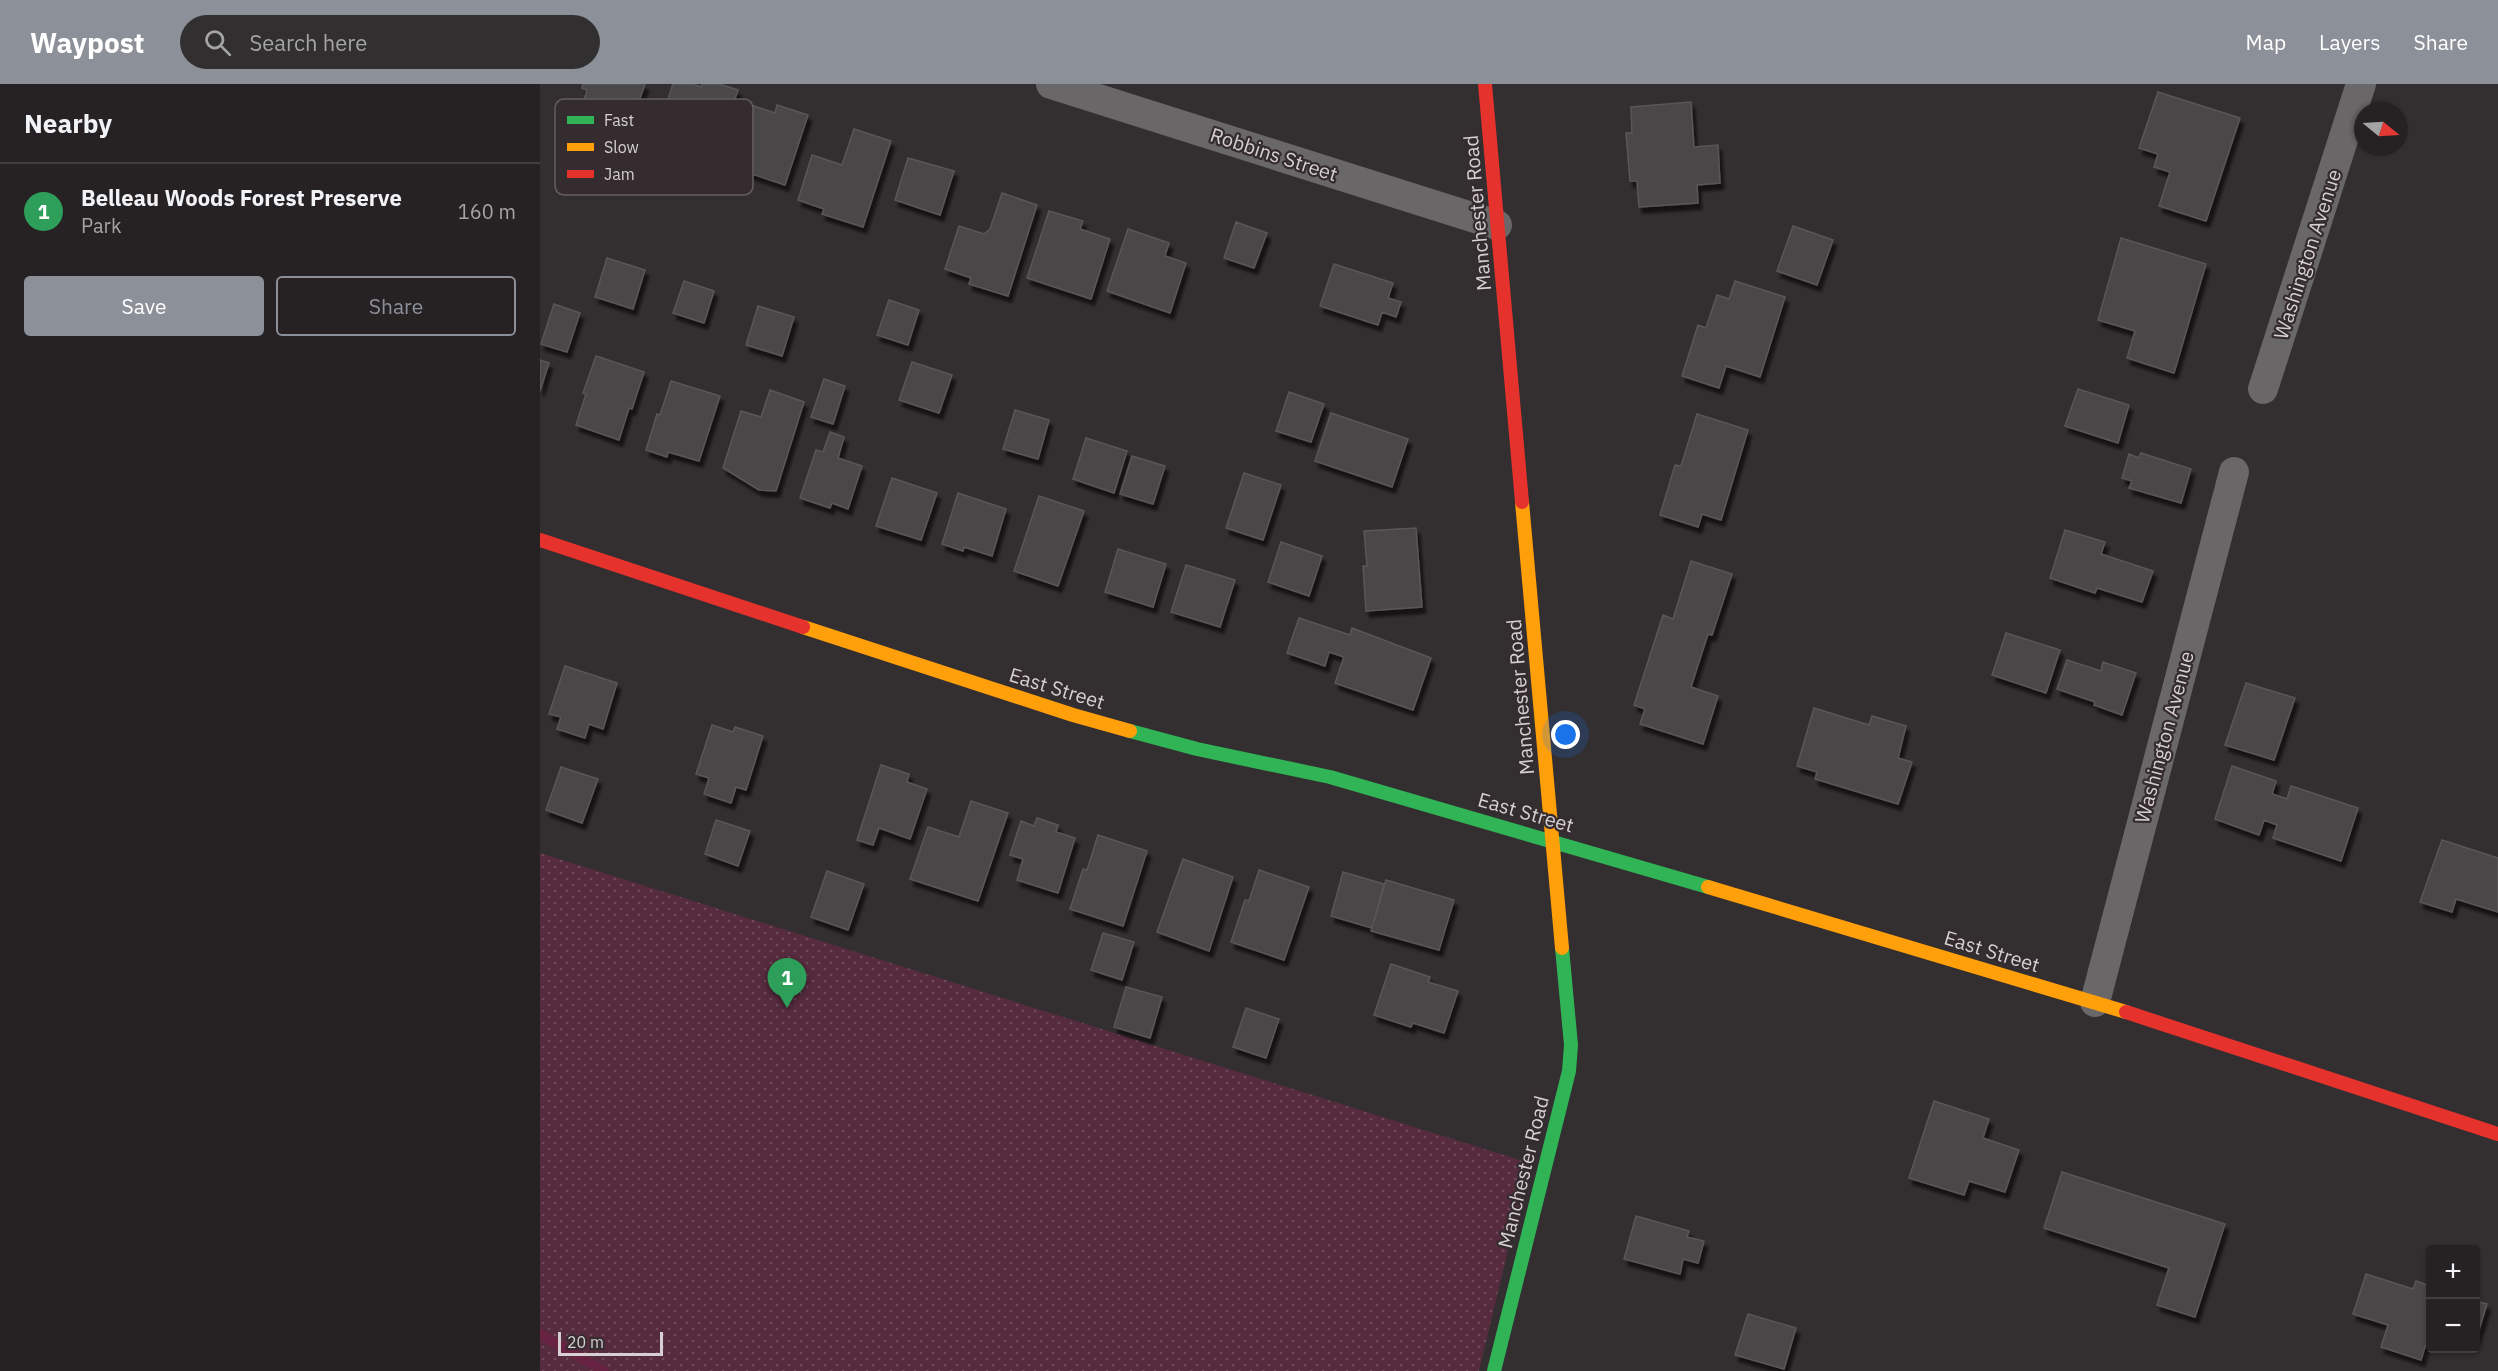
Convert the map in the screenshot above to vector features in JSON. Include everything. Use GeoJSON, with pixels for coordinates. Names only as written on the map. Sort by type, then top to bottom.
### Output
{"type":"FeatureCollection","features":[{"type":"Feature","properties":{"kind":"street","name":"Robbins Street"},"geometry":{"type":"LineString","coordinates":[[1051,84],[1497,225]]}},
{"type":"Feature","properties":{"kind":"street","name":"Manchester Road"},"geometry":{"type":"LineString","coordinates":[[1485,84],[1571,1045],[1569,1071],[1494,1371]]}},
{"type":"Feature","properties":{"kind":"street","name":"Washington Avenue"},"geometry":{"type":"LineString","coordinates":[[2263,389],[2361,84]]}},
{"type":"Feature","properties":{"kind":"street","name":"Washington Avenue"},"geometry":{"type":"LineString","coordinates":[[2095,1002],[2234,472]]}},
{"type":"Feature","properties":{"kind":"street","name":"East Street"},"geometry":{"type":"LineString","coordinates":[[540,540],[1073,715],[1197,748],[1330,777],[1552,840],[2095,1002],[2498,1134]]}},
{"type":"Feature","properties":{"kind":"shaded area"},"geometry":{"type":"Polygon","coordinates":[[[540,853],[1529,1163],[1479,1371],[540,1371],[540,853]]]}},
{"type":"Feature","properties":{"kind":"building"},"geometry":{"type":"Polygon","coordinates":[[[583,84],[645,84],[640,99],[584,99],[587,90],[582,88],[583,84]]]}},
{"type":"Feature","properties":{"kind":"building"},"geometry":{"type":"Polygon","coordinates":[[[673,84],[693,84],[701,87],[702,84],[719,84],[738,90],[735,99],[668,99],[673,84]]]}},
{"type":"Feature","properties":{"kind":"building"},"geometry":{"type":"Polygon","coordinates":[[[2158,92],[2240,118],[2206,221],[2159,206],[2170,172],[2154,167],[2158,154],[2139,148],[2158,92]]]}},
{"type":"Feature","properties":{"kind":"building"},"geometry":{"type":"Polygon","coordinates":[[[1691,102],[1694,147],[1718,145],[1720,183],[1697,185],[1698,203],[1639,207],[1637,181],[1630,181],[1626,133],[1632,133],[1631,107],[1691,102]]]}},
{"type":"Feature","properties":{"kind":"building"},"geometry":{"type":"Polygon","coordinates":[[[777,105],[808,115],[785,185],[753,174],[753,106],[775,113],[777,105]]]}},
{"type":"Feature","properties":{"kind":"building"},"geometry":{"type":"Polygon","coordinates":[[[854,129],[891,141],[863,227],[822,214],[824,209],[798,200],[812,155],[842,165],[854,129]]]}},
{"type":"Feature","properties":{"kind":"building"},"geometry":{"type":"Polygon","coordinates":[[[908,158],[954,171],[940,215],[895,200],[908,158]]]}},
{"type":"Feature","properties":{"kind":"building"},"geometry":{"type":"Polygon","coordinates":[[[1002,193],[1037,205],[1008,296],[969,284],[971,278],[945,269],[959,226],[984,234],[990,229],[1002,193]]]}},
{"type":"Feature","properties":{"kind":"building"},"geometry":{"type":"Polygon","coordinates":[[[1049,211],[1083,221],[1080,229],[1110,239],[1091,299],[1027,278],[1049,211]]]}},
{"type":"Feature","properties":{"kind":"building"},"geometry":{"type":"Polygon","coordinates":[[[1236,222],[1267,233],[1254,268],[1224,258],[1236,222]]]}},
{"type":"Feature","properties":{"kind":"building"},"geometry":{"type":"Polygon","coordinates":[[[1793,226],[1833,240],[1817,285],[1777,271],[1793,226]]]}},
{"type":"Feature","properties":{"kind":"building"},"geometry":{"type":"Polygon","coordinates":[[[1128,229],[1169,243],[1165,256],[1186,263],[1170,313],[1107,291],[1128,229]]]}},
{"type":"Feature","properties":{"kind":"building"},"geometry":{"type":"Polygon","coordinates":[[[2121,238],[2206,264],[2174,373],[2127,358],[2135,331],[2098,320],[2121,238]]]}},
{"type":"Feature","properties":{"kind":"building"},"geometry":{"type":"Polygon","coordinates":[[[607,258],[645,270],[633,309],[595,297],[607,258]]]}},
{"type":"Feature","properties":{"kind":"building"},"geometry":{"type":"Polygon","coordinates":[[[1334,264],[1393,283],[1388,298],[1401,302],[1396,317],[1382,312],[1378,325],[1320,306],[1334,264]]]}},
{"type":"Feature","properties":{"kind":"building"},"geometry":{"type":"Polygon","coordinates":[[[684,281],[714,291],[704,323],[673,313],[684,281]]]}},
{"type":"Feature","properties":{"kind":"building"},"geometry":{"type":"Polygon","coordinates":[[[1735,281],[1785,297],[1760,377],[1726,366],[1719,388],[1682,376],[1698,325],[1706,328],[1717,295],[1729,299],[1735,281]]]}},
{"type":"Feature","properties":{"kind":"building"},"geometry":{"type":"Polygon","coordinates":[[[889,300],[919,310],[908,345],[877,335],[889,300]]]}},
{"type":"Feature","properties":{"kind":"building"},"geometry":{"type":"Polygon","coordinates":[[[554,304],[580,313],[567,352],[541,344],[554,304]]]}},
{"type":"Feature","properties":{"kind":"building"},"geometry":{"type":"Polygon","coordinates":[[[758,306],[794,317],[782,356],[746,345],[758,306]]]}},
{"type":"Feature","properties":{"kind":"building"},"geometry":{"type":"Polygon","coordinates":[[[596,356],[644,372],[619,440],[576,425],[586,394],[583,393],[596,356]]]}},
{"type":"Feature","properties":{"kind":"building"},"geometry":{"type":"Polygon","coordinates":[[[540,360],[549,363],[540,391],[540,360]]]}},
{"type":"Feature","properties":{"kind":"building"},"geometry":{"type":"Polygon","coordinates":[[[912,362],[952,375],[939,413],[899,400],[912,362]]]}},
{"type":"Feature","properties":{"kind":"building"},"geometry":{"type":"Polygon","coordinates":[[[824,379],[845,386],[833,424],[811,417],[824,379]]]}},
{"type":"Feature","properties":{"kind":"building"},"geometry":{"type":"Polygon","coordinates":[[[671,381],[720,396],[699,461],[668,452],[667,457],[646,450],[657,414],[660,415],[671,381]]]}},
{"type":"Feature","properties":{"kind":"building"},"geometry":{"type":"Polygon","coordinates":[[[2078,389],[2129,405],[2118,443],[2065,426],[2078,389]]]}},
{"type":"Feature","properties":{"kind":"building"},"geometry":{"type":"Polygon","coordinates":[[[770,390],[804,402],[776,491],[759,490],[723,468],[741,411],[761,417],[770,390]]]}},
{"type":"Feature","properties":{"kind":"building"},"geometry":{"type":"Polygon","coordinates":[[[1289,392],[1324,404],[1311,442],[1276,431],[1289,392]]]}},
{"type":"Feature","properties":{"kind":"building"},"geometry":{"type":"Polygon","coordinates":[[[1015,410],[1049,420],[1038,459],[1003,449],[1015,410]]]}},
{"type":"Feature","properties":{"kind":"building"},"geometry":{"type":"Polygon","coordinates":[[[1331,413],[1408,439],[1392,487],[1315,461],[1331,413]]]}},
{"type":"Feature","properties":{"kind":"building"},"geometry":{"type":"Polygon","coordinates":[[[1697,414],[1748,430],[1721,520],[1702,514],[1698,527],[1660,515],[1675,465],[1681,466],[1697,414]]]}},
{"type":"Feature","properties":{"kind":"building"},"geometry":{"type":"Polygon","coordinates":[[[830,432],[844,437],[838,458],[862,466],[848,509],[832,503],[830,508],[800,498],[816,450],[823,452],[830,432]]]}},
{"type":"Feature","properties":{"kind":"building"},"geometry":{"type":"Polygon","coordinates":[[[1086,438],[1127,451],[1114,493],[1073,479],[1086,438]]]}},
{"type":"Feature","properties":{"kind":"building"},"geometry":{"type":"Polygon","coordinates":[[[2141,453],[2191,469],[2181,503],[2129,488],[2132,481],[2122,478],[2129,454],[2139,458],[2141,453]]]}},
{"type":"Feature","properties":{"kind":"building"},"geometry":{"type":"Polygon","coordinates":[[[1132,456],[1165,466],[1153,504],[1120,494],[1132,456]]]}},
{"type":"Feature","properties":{"kind":"building"},"geometry":{"type":"Polygon","coordinates":[[[1244,473],[1281,485],[1263,540],[1226,528],[1244,473]]]}},
{"type":"Feature","properties":{"kind":"building"},"geometry":{"type":"Polygon","coordinates":[[[892,478],[937,493],[921,540],[876,526],[892,478]]]}},
{"type":"Feature","properties":{"kind":"building"},"geometry":{"type":"Polygon","coordinates":[[[958,493],[1006,509],[992,556],[964,547],[963,551],[942,544],[958,493]]]}},
{"type":"Feature","properties":{"kind":"building"},"geometry":{"type":"Polygon","coordinates":[[[1039,496],[1084,511],[1058,586],[1014,571],[1039,496]]]}},
{"type":"Feature","properties":{"kind":"building"},"geometry":{"type":"Polygon","coordinates":[[[1416,528],[1422,607],[1366,611],[1363,566],[1367,566],[1364,531],[1416,528]]]}},
{"type":"Feature","properties":{"kind":"building"},"geometry":{"type":"Polygon","coordinates":[[[2065,530],[2105,542],[2101,554],[2153,571],[2142,602],[2097,588],[2095,593],[2050,578],[2065,530]]]}},
{"type":"Feature","properties":{"kind":"building"},"geometry":{"type":"Polygon","coordinates":[[[1281,542],[1322,556],[1309,596],[1268,582],[1281,542]]]}},
{"type":"Feature","properties":{"kind":"building"},"geometry":{"type":"Polygon","coordinates":[[[1118,549],[1166,564],[1153,607],[1105,592],[1118,549]]]}},
{"type":"Feature","properties":{"kind":"building"},"geometry":{"type":"Polygon","coordinates":[[[1691,561],[1732,574],[1712,635],[1708,634],[1691,687],[1718,696],[1703,744],[1640,724],[1645,709],[1634,705],[1663,615],[1673,619],[1691,561]]]}},
{"type":"Feature","properties":{"kind":"building"},"geometry":{"type":"Polygon","coordinates":[[[1186,565],[1235,580],[1220,627],[1171,612],[1186,565]]]}},
{"type":"Feature","properties":{"kind":"building"},"geometry":{"type":"Polygon","coordinates":[[[1299,618],[1350,635],[1352,628],[1431,658],[1413,710],[1335,683],[1344,657],[1329,652],[1325,666],[1287,653],[1299,618]]]}},
{"type":"Feature","properties":{"kind":"building"},"geometry":{"type":"Polygon","coordinates":[[[2006,633],[2060,650],[2046,693],[1992,675],[2006,633]]]}},
{"type":"Feature","properties":{"kind":"building"},"geometry":{"type":"Polygon","coordinates":[[[2067,660],[2101,671],[2103,662],[2136,673],[2122,715],[2094,705],[2095,702],[2057,689],[2067,660]]]}},
{"type":"Feature","properties":{"kind":"building"},"geometry":{"type":"Polygon","coordinates":[[[565,666],[617,683],[603,729],[589,724],[585,738],[557,729],[561,717],[549,714],[565,666]]]}},
{"type":"Feature","properties":{"kind":"building"},"geometry":{"type":"Polygon","coordinates":[[[2246,683],[2295,698],[2274,760],[2225,745],[2246,683]]]}},
{"type":"Feature","properties":{"kind":"building"},"geometry":{"type":"Polygon","coordinates":[[[1814,708],[1869,725],[1872,716],[1906,726],[1898,758],[1912,762],[1898,804],[1815,779],[1817,772],[1797,766],[1814,708]]]}},
{"type":"Feature","properties":{"kind":"building"},"geometry":{"type":"Polygon","coordinates":[[[712,725],[733,732],[735,727],[763,736],[746,790],[736,787],[731,803],[704,794],[709,778],[696,774],[712,725]]]}},
{"type":"Feature","properties":{"kind":"building"},"geometry":{"type":"Polygon","coordinates":[[[881,765],[909,774],[907,782],[927,789],[910,839],[879,828],[873,845],[857,840],[881,765]]]}},
{"type":"Feature","properties":{"kind":"building"},"geometry":{"type":"Polygon","coordinates":[[[2232,766],[2276,781],[2272,794],[2287,799],[2291,786],[2358,808],[2341,861],[2273,838],[2277,825],[2264,820],[2259,835],[2215,819],[2232,766]]]}},
{"type":"Feature","properties":{"kind":"building"},"geometry":{"type":"Polygon","coordinates":[[[561,767],[598,779],[582,823],[546,810],[561,767]]]}},
{"type":"Feature","properties":{"kind":"building"},"geometry":{"type":"Polygon","coordinates":[[[971,801],[1008,813],[978,901],[910,879],[928,827],[959,837],[971,801]]]}},
{"type":"Feature","properties":{"kind":"building"},"geometry":{"type":"Polygon","coordinates":[[[1037,818],[1058,825],[1056,832],[1075,838],[1058,893],[1017,880],[1023,859],[1010,855],[1021,821],[1034,826],[1037,818]]]}},
{"type":"Feature","properties":{"kind":"building"},"geometry":{"type":"Polygon","coordinates":[[[716,820],[750,831],[738,866],[705,854],[716,820]]]}},
{"type":"Feature","properties":{"kind":"building"},"geometry":{"type":"Polygon","coordinates":[[[1098,835],[1147,851],[1123,926],[1070,909],[1083,869],[1087,870],[1098,835]]]}},
{"type":"Feature","properties":{"kind":"building"},"geometry":{"type":"Polygon","coordinates":[[[2442,840],[2498,858],[2498,912],[2456,899],[2452,912],[2420,902],[2442,840]]]}},
{"type":"Feature","properties":{"kind":"building"},"geometry":{"type":"Polygon","coordinates":[[[1183,859],[1233,877],[1209,951],[1157,932],[1183,859]]]}},
{"type":"Feature","properties":{"kind":"building"},"geometry":{"type":"Polygon","coordinates":[[[1259,870],[1309,887],[1284,960],[1231,942],[1245,900],[1249,901],[1259,870]]]}},
{"type":"Feature","properties":{"kind":"building"},"geometry":{"type":"Polygon","coordinates":[[[827,871],[864,884],[848,930],[811,917],[827,871]]]}},
{"type":"Feature","properties":{"kind":"building"},"geometry":{"type":"Polygon","coordinates":[[[1343,872],[1384,884],[1372,928],[1331,916],[1343,872]]]}},
{"type":"Feature","properties":{"kind":"building"},"geometry":{"type":"Polygon","coordinates":[[[1386,880],[1454,900],[1439,950],[1371,931],[1386,880]]]}},
{"type":"Feature","properties":{"kind":"building"},"geometry":{"type":"Polygon","coordinates":[[[1103,933],[1134,942],[1122,980],[1091,970],[1103,933]]]}},
{"type":"Feature","properties":{"kind":"building"},"geometry":{"type":"Polygon","coordinates":[[[1391,964],[1430,977],[1428,982],[1458,991],[1444,1033],[1413,1023],[1411,1027],[1374,1015],[1391,964]]]}},
{"type":"Feature","properties":{"kind":"building"},"geometry":{"type":"Polygon","coordinates":[[[1126,987],[1162,997],[1150,1038],[1114,1027],[1126,987]]]}},
{"type":"Feature","properties":{"kind":"building"},"geometry":{"type":"Polygon","coordinates":[[[1246,1008],[1279,1019],[1266,1058],[1233,1047],[1246,1008]]]}},
{"type":"Feature","properties":{"kind":"building"},"geometry":{"type":"Polygon","coordinates":[[[1934,1101],[1989,1119],[1983,1138],[2019,1150],[2005,1192],[1969,1181],[1964,1195],[1909,1178],[1934,1101]]]}},
{"type":"Feature","properties":{"kind":"building"},"geometry":{"type":"Polygon","coordinates":[[[2062,1172],[2225,1224],[2195,1317],[2157,1305],[2169,1268],[2044,1228],[2062,1172]]]}},
{"type":"Feature","properties":{"kind":"building"},"geometry":{"type":"Polygon","coordinates":[[[1636,1216],[1689,1231],[1687,1237],[1704,1241],[1698,1263],[1683,1259],[1680,1274],[1624,1259],[1636,1216]]]}},
{"type":"Feature","properties":{"kind":"building"},"geometry":{"type":"Polygon","coordinates":[[[2366,1274],[2413,1289],[2416,1281],[2426,1285],[2426,1344],[2421,1360],[2381,1347],[2388,1325],[2353,1314],[2366,1274]]]}},
{"type":"Feature","properties":{"kind":"building"},"geometry":{"type":"Polygon","coordinates":[[[2480,1302],[2487,1304],[2480,1327],[2480,1302]]]}},
{"type":"Feature","properties":{"kind":"building"},"geometry":{"type":"Polygon","coordinates":[[[1748,1314],[1796,1328],[1784,1369],[1735,1355],[1748,1314]]]}},
{"type":"Feature","properties":{"kind":"waterway"},"geometry":{"type":"LineString","coordinates":[[540,1334],[604,1371]]}},
{"type":"Feature","properties":{"kind":"traffic: fast"},"geometry":{"type":"LineString","coordinates":[[1130,731],[1197,749],[1330,777],[1708,887]]}},
{"type":"Feature","properties":{"kind":"traffic: fast"},"geometry":{"type":"LineString","coordinates":[[1494,1371],[1569,1071],[1571,1045],[1562,948]]}},
{"type":"Feature","properties":{"kind":"traffic: slow"},"geometry":{"type":"LineString","coordinates":[[1522,502],[1562,948]]}},
{"type":"Feature","properties":{"kind":"traffic: slow"},"geometry":{"type":"LineString","coordinates":[[803,627],[1073,715],[1130,731]]}},
{"type":"Feature","properties":{"kind":"traffic: slow"},"geometry":{"type":"LineString","coordinates":[[1708,887],[2126,1012]]}},
{"type":"Feature","properties":{"kind":"traffic: jam"},"geometry":{"type":"LineString","coordinates":[[1485,84],[1522,502]]}},
{"type":"Feature","properties":{"kind":"traffic: jam"},"geometry":{"type":"LineString","coordinates":[[540,540],[803,627]]}},
{"type":"Feature","properties":{"kind":"traffic: jam"},"geometry":{"type":"LineString","coordinates":[[2126,1012],[2498,1134]]}},
{"type":"Feature","properties":{"kind":"place","name":"Belleau Woods Forest Preserve"},"geometry":{"type":"Point","coordinates":[787,1008]}}]}
